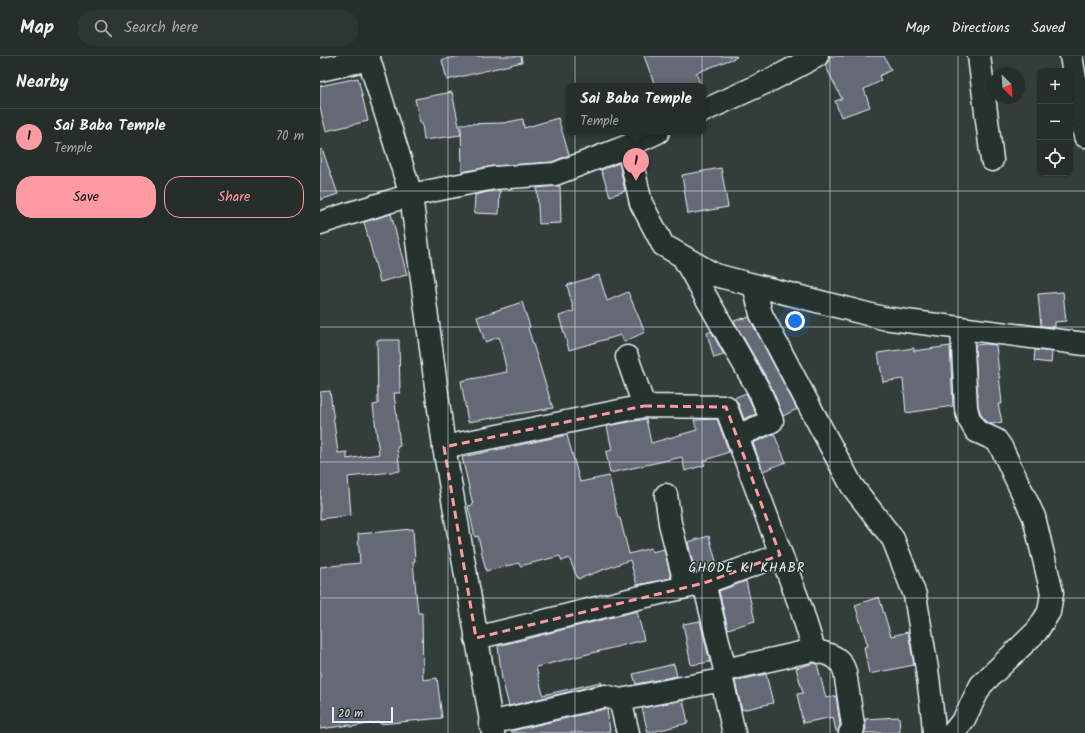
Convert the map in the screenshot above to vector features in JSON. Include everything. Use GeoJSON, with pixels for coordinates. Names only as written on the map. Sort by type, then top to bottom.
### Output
{"type":"FeatureCollection","features":[{"type":"Feature","properties":{"kind":"street"},"geometry":{"type":"LineString","coordinates":[[706,110],[773,79],[817,56]]}},
{"type":"Feature","properties":{"kind":"street"},"geometry":{"type":"LineString","coordinates":[[979,56],[992,160]]}},
{"type":"Feature","properties":{"kind":"street"},"geometry":{"type":"LineString","coordinates":[[1071,56],[1084,136]]}},
{"type":"Feature","properties":{"kind":"street"},"geometry":{"type":"LineString","coordinates":[[320,70],[368,57],[411,195],[444,447],[492,728],[605,696],[620,700],[724,675],[814,650],[838,659],[843,665],[853,725],[853,729],[850,733]]}},
{"type":"Feature","properties":{"kind":"street"},"geometry":{"type":"LineString","coordinates":[[320,223],[411,195],[494,178],[555,174],[628,146],[652,135]]}},
{"type":"Feature","properties":{"kind":"street"},"geometry":{"type":"LineString","coordinates":[[628,146],[641,203],[663,246],[715,275],[883,318],[1085,344]]}},
{"type":"Feature","properties":{"kind":"street"},"geometry":{"type":"LineString","coordinates":[[683,257],[760,392],[772,421],[737,436]]}},
{"type":"Feature","properties":{"kind":"street"},"geometry":{"type":"LineString","coordinates":[[754,285],[761,314],[852,486],[893,539],[915,595],[928,669],[934,733]]}},
{"type":"Feature","properties":{"kind":"street"},"geometry":{"type":"LineString","coordinates":[[953,733],[964,719],[981,685],[1038,631],[1049,612],[1052,593],[1034,517],[1001,447],[996,440],[976,430],[969,419],[966,408],[962,328]]}},
{"type":"Feature","properties":{"kind":"street"},"geometry":{"type":"LineString","coordinates":[[627,357],[644,406]]}},
{"type":"Feature","properties":{"kind":"street"},"geometry":{"type":"LineString","coordinates":[[444,447],[644,406],[726,407],[801,608],[814,650]]}},
{"type":"Feature","properties":{"kind":"street"},"geometry":{"type":"LineString","coordinates":[[666,495],[670,523],[695,585],[724,675],[734,733]]}},
{"type":"Feature","properties":{"kind":"street"},"geometry":{"type":"LineString","coordinates":[[476,638],[695,585],[780,555]]}},
{"type":"Feature","properties":{"kind":"street"},"geometry":{"type":"LineString","coordinates":[[620,700],[628,733]]}},
{"type":"Feature","properties":{"kind":"highlighted area"},"geometry":{"type":"Polygon","coordinates":[[[644,406],[726,407],[780,555],[704,583],[476,638],[444,447],[644,406]]]}},
{"type":"Feature","properties":{"kind":"building"},"geometry":{"type":"Polygon","coordinates":[[[459,56],[521,56],[522,62],[447,80],[442,60],[459,56]]]}},
{"type":"Feature","properties":{"kind":"building"},"geometry":{"type":"Polygon","coordinates":[[[644,56],[737,57],[696,73],[700,83],[654,83],[644,56]]]}},
{"type":"Feature","properties":{"kind":"building"},"geometry":{"type":"Polygon","coordinates":[[[829,56],[884,56],[891,70],[879,76],[881,81],[864,89],[870,107],[841,117],[835,101],[842,99],[825,65],[828,62],[829,56]]]}},
{"type":"Feature","properties":{"kind":"building"},"geometry":{"type":"Polygon","coordinates":[[[358,78],[368,121],[326,131],[320,107],[320,86],[358,78]]]}},
{"type":"Feature","properties":{"kind":"building"},"geometry":{"type":"Polygon","coordinates":[[[452,92],[461,135],[424,140],[422,123],[420,123],[415,99],[452,92]]]}},
{"type":"Feature","properties":{"kind":"building"},"geometry":{"type":"Polygon","coordinates":[[[558,118],[569,155],[552,162],[493,166],[462,172],[461,124],[503,123],[523,119],[524,128],[558,118]]]}},
{"type":"Feature","properties":{"kind":"building"},"geometry":{"type":"Polygon","coordinates":[[[322,149],[338,194],[320,200],[320,150],[322,149]]]}},
{"type":"Feature","properties":{"kind":"building"},"geometry":{"type":"Polygon","coordinates":[[[619,163],[625,191],[610,196],[601,170],[619,163]]]}},
{"type":"Feature","properties":{"kind":"building"},"geometry":{"type":"Polygon","coordinates":[[[721,168],[728,207],[688,214],[682,175],[721,168]]]}},
{"type":"Feature","properties":{"kind":"building"},"geometry":{"type":"Polygon","coordinates":[[[560,186],[561,223],[539,224],[537,188],[560,186]]]}},
{"type":"Feature","properties":{"kind":"building"},"geometry":{"type":"Polygon","coordinates":[[[500,190],[499,214],[474,213],[475,195],[500,190]]]}},
{"type":"Feature","properties":{"kind":"building"},"geometry":{"type":"Polygon","coordinates":[[[391,214],[407,275],[380,282],[364,222],[391,214]]]}},
{"type":"Feature","properties":{"kind":"building"},"geometry":{"type":"Polygon","coordinates":[[[599,275],[607,301],[628,292],[645,332],[624,342],[621,335],[569,350],[559,316],[574,311],[567,285],[599,275]]]}},
{"type":"Feature","properties":{"kind":"building"},"geometry":{"type":"Polygon","coordinates":[[[1063,292],[1066,321],[1055,322],[1055,327],[1041,326],[1038,294],[1063,292]]]}},
{"type":"Feature","properties":{"kind":"building"},"geometry":{"type":"Polygon","coordinates":[[[522,302],[530,327],[528,328],[553,408],[468,422],[461,381],[507,372],[499,337],[485,342],[477,317],[522,302]]]}},
{"type":"Feature","properties":{"kind":"building"},"geometry":{"type":"Polygon","coordinates":[[[749,317],[797,409],[783,416],[771,386],[734,321],[749,317]]]}},
{"type":"Feature","properties":{"kind":"building"},"geometry":{"type":"Polygon","coordinates":[[[711,331],[724,355],[714,358],[707,333],[711,331]]]}},
{"type":"Feature","properties":{"kind":"building"},"geometry":{"type":"Polygon","coordinates":[[[377,340],[399,340],[400,393],[394,393],[400,446],[397,447],[400,471],[348,477],[351,515],[320,519],[320,392],[330,391],[338,453],[347,452],[347,459],[379,454],[373,405],[378,404],[377,340]]]}},
{"type":"Feature","properties":{"kind":"building"},"geometry":{"type":"Polygon","coordinates":[[[975,345],[996,345],[1002,404],[998,404],[1002,422],[992,424],[985,421],[978,406],[975,345]]]}},
{"type":"Feature","properties":{"kind":"building"},"geometry":{"type":"Polygon","coordinates":[[[950,346],[953,406],[906,413],[903,379],[883,382],[878,353],[914,348],[914,351],[950,346]]]}},
{"type":"Feature","properties":{"kind":"building"},"geometry":{"type":"Polygon","coordinates":[[[1035,350],[1052,352],[1051,363],[1034,361],[1035,350]]]}},
{"type":"Feature","properties":{"kind":"building"},"geometry":{"type":"Polygon","coordinates":[[[746,393],[756,414],[744,419],[738,403],[734,398],[746,393]]]}},
{"type":"Feature","properties":{"kind":"building"},"geometry":{"type":"Polygon","coordinates":[[[646,419],[651,443],[697,430],[694,420],[717,419],[729,452],[703,461],[705,465],[685,471],[682,457],[610,473],[606,452],[612,450],[607,426],[646,419]]]}},
{"type":"Feature","properties":{"kind":"building"},"geometry":{"type":"Polygon","coordinates":[[[774,434],[786,462],[763,471],[753,443],[774,434]]]}},
{"type":"Feature","properties":{"kind":"building"},"geometry":{"type":"Polygon","coordinates":[[[567,435],[580,482],[609,476],[618,518],[620,518],[629,554],[651,548],[652,552],[664,549],[671,578],[637,585],[630,560],[578,579],[569,558],[562,561],[560,556],[520,566],[519,563],[486,571],[478,536],[475,537],[468,506],[473,505],[462,457],[567,435]]]}},
{"type":"Feature","properties":{"kind":"building"},"geometry":{"type":"Polygon","coordinates":[[[413,529],[415,561],[413,562],[418,613],[422,613],[423,680],[437,678],[442,718],[380,724],[380,722],[350,727],[350,725],[320,729],[320,567],[360,563],[358,534],[413,529]]]}},
{"type":"Feature","properties":{"kind":"building"},"geometry":{"type":"Polygon","coordinates":[[[709,536],[717,565],[695,572],[688,542],[709,536]]]}},
{"type":"Feature","properties":{"kind":"building"},"geometry":{"type":"Polygon","coordinates":[[[746,581],[755,621],[728,629],[719,591],[746,581]]]}},
{"type":"Feature","properties":{"kind":"building"},"geometry":{"type":"Polygon","coordinates":[[[879,597],[891,636],[908,632],[914,665],[869,674],[864,647],[868,646],[855,605],[879,597]]]}},
{"type":"Feature","properties":{"kind":"building"},"geometry":{"type":"Polygon","coordinates":[[[637,611],[644,640],[536,667],[543,695],[601,682],[602,684],[509,706],[502,679],[498,646],[637,611]]]}},
{"type":"Feature","properties":{"kind":"building"},"geometry":{"type":"Polygon","coordinates":[[[700,621],[710,662],[691,665],[683,624],[700,621]]]}},
{"type":"Feature","properties":{"kind":"building"},"geometry":{"type":"Polygon","coordinates":[[[815,663],[817,664],[826,698],[836,696],[840,725],[838,731],[836,731],[833,717],[803,723],[797,694],[803,693],[796,668],[815,663]]]}},
{"type":"Feature","properties":{"kind":"building"},"geometry":{"type":"Polygon","coordinates":[[[674,664],[677,676],[636,684],[633,674],[674,664]]]}},
{"type":"Feature","properties":{"kind":"building"},"geometry":{"type":"Polygon","coordinates":[[[766,674],[773,703],[742,710],[735,681],[766,674]]]}},
{"type":"Feature","properties":{"kind":"building"},"geometry":{"type":"Polygon","coordinates":[[[683,700],[688,723],[648,733],[642,708],[683,700]]]}},
{"type":"Feature","properties":{"kind":"building"},"geometry":{"type":"Polygon","coordinates":[[[607,709],[610,731],[599,733],[512,733],[512,731],[607,709]]]}},
{"type":"Feature","properties":{"kind":"building"},"geometry":{"type":"Polygon","coordinates":[[[899,717],[900,733],[864,733],[866,729],[865,719],[899,717]]]}},
{"type":"Feature","properties":{"kind":"place","name":"Sai Baba Temple"},"geometry":{"type":"Point","coordinates":[636,181]}},
{"type":"Feature","properties":{"kind":"district","name":"GHODE KI KHABR"},"geometry":{"type":"Point","coordinates":[747,567]}}]}
